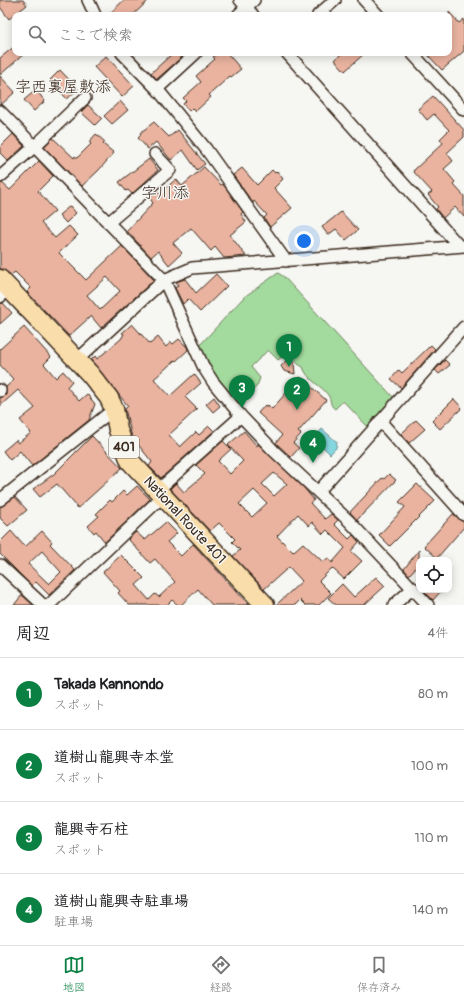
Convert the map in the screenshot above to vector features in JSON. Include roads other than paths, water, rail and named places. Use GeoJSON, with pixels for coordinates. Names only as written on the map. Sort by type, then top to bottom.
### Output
{"type":"FeatureCollection","features":[{"type":"Feature","properties":{"kind":"highway","name":"National Route 401"},"geometry":{"type":"LineString","coordinates":[[3,288],[77,360],[109,398],[114,409],[118,430],[130,461],[265,605]]}},
{"type":"Feature","properties":{"kind":"street"},"geometry":{"type":"LineString","coordinates":[[88,0],[94,12]]}},
{"type":"Feature","properties":{"kind":"street"},"geometry":{"type":"LineString","coordinates":[[321,12],[335,0]]}},
{"type":"Feature","properties":{"kind":"street"},"geometry":{"type":"LineString","coordinates":[[364,0],[375,12]]}},
{"type":"Feature","properties":{"kind":"street"},"geometry":{"type":"LineString","coordinates":[[125,56],[157,89],[206,149],[286,261]]}},
{"type":"Feature","properties":{"kind":"street"},"geometry":{"type":"LineString","coordinates":[[157,89],[193,56]]}},
{"type":"Feature","properties":{"kind":"street"},"geometry":{"type":"LineString","coordinates":[[290,56],[462,246]]}},
{"type":"Feature","properties":{"kind":"street"},"geometry":{"type":"LineString","coordinates":[[415,56],[464,110]]}},
{"type":"Feature","properties":{"kind":"street"},"geometry":{"type":"LineString","coordinates":[[0,177],[85,98]]}},
{"type":"Feature","properties":{"kind":"street"},"geometry":{"type":"LineString","coordinates":[[0,111],[164,280],[204,368],[213,382],[241,416],[349,521],[428,605]]}},
{"type":"Feature","properties":{"kind":"street"},"geometry":{"type":"LineString","coordinates":[[108,223],[170,170],[155,154]]}},
{"type":"Feature","properties":{"kind":"street"},"geometry":{"type":"LineString","coordinates":[[77,360],[164,280],[192,268],[462,246]]}},
{"type":"Feature","properties":{"kind":"street"},"geometry":{"type":"LineString","coordinates":[[318,492],[464,327]]}},
{"type":"Feature","properties":{"kind":"street"},"geometry":{"type":"LineString","coordinates":[[0,500],[114,409]]}},
{"type":"Feature","properties":{"kind":"street"},"geometry":{"type":"LineString","coordinates":[[49,605],[160,493],[241,416]]}},
{"type":"Feature","properties":{"kind":"street"},"geometry":{"type":"LineString","coordinates":[[380,421],[464,515]]}},
{"type":"Feature","properties":{"kind":"street"},"geometry":{"type":"LineString","coordinates":[[0,565],[43,605]]}},
{"type":"Feature","properties":{"kind":"street"},"geometry":{"type":"LineString","coordinates":[[394,605],[413,588]]}},
{"type":"Feature","properties":{"kind":"water"},"geometry":{"type":"Polygon","coordinates":[[[322,429],[337,442],[336,448],[330,454],[314,438],[322,429]]]}},
{"type":"Feature","properties":{"kind":"place","name":"Takada Kannondo"},"geometry":{"type":"Point","coordinates":[289,367]}},
{"type":"Feature","properties":{"kind":"place","name":"龍興寺石柱"},"geometry":{"type":"Point","coordinates":[242,408]}},
{"type":"Feature","properties":{"kind":"place","name":"道樹山龍興寺本堂"},"geometry":{"type":"Point","coordinates":[297,410]}},
{"type":"Feature","properties":{"kind":"place","name":"道樹山龍興寺駐車場"},"geometry":{"type":"Point","coordinates":[313,463]}},
{"type":"Feature","properties":{"kind":"district","name":"字西裏屋敷添"},"geometry":{"type":"Point","coordinates":[63,87]}},
{"type":"Feature","properties":{"kind":"district","name":"字川添"},"geometry":{"type":"Point","coordinates":[165,193]}}]}
